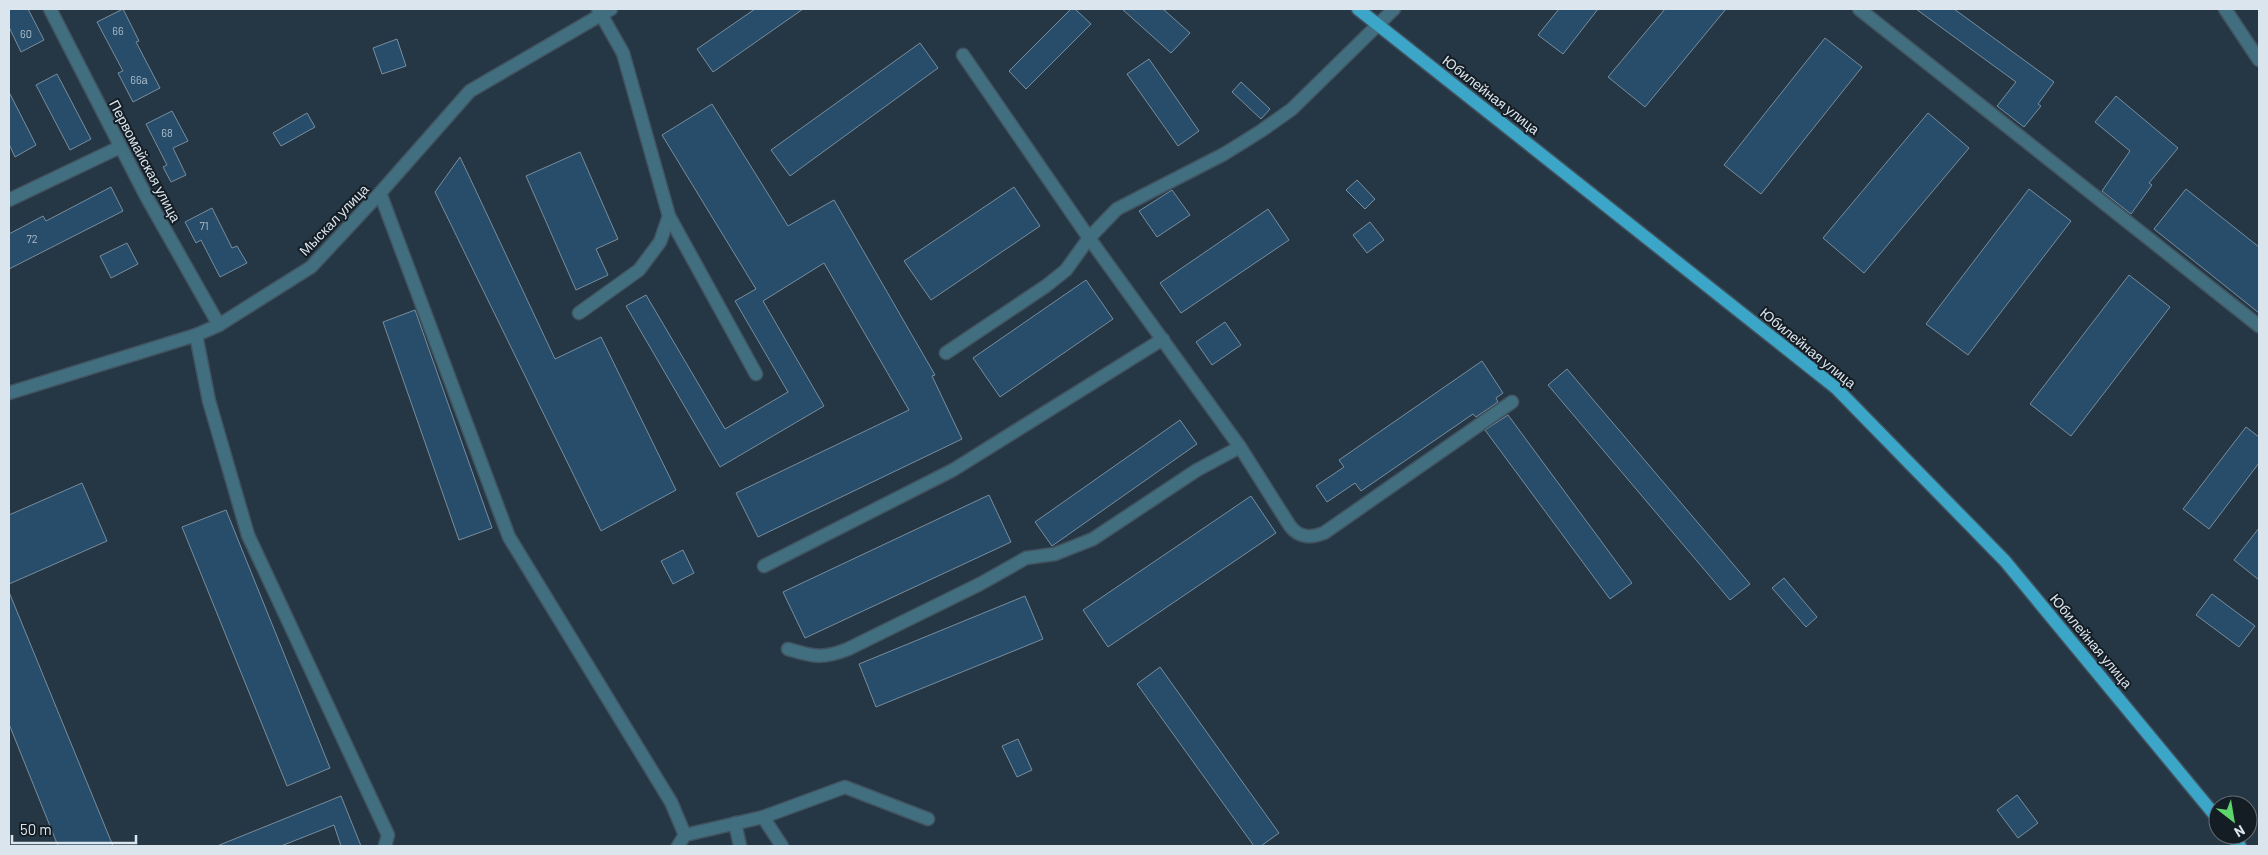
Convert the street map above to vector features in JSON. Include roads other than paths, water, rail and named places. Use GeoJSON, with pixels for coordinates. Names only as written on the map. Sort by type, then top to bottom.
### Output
{"type":"FeatureCollection","features":[{"type":"Feature","properties":{"kind":"main road","name":"Юбилейная улица"},"geometry":{"type":"LineString","coordinates":[[1358,9],[1836,388],[2005,561],[2208,807]]}},
{"type":"Feature","properties":{"kind":"street","name":"Первомайская улица"},"geometry":{"type":"LineString","coordinates":[[50,9],[120,147],[219,325]]}},
{"type":"Feature","properties":{"kind":"street"},"geometry":{"type":"LineString","coordinates":[[946,353],[1046,286],[1066,270],[1089,238],[1117,209],[1224,154],[1292,109],[1394,9]]}},
{"type":"Feature","properties":{"kind":"street"},"geometry":{"type":"LineString","coordinates":[[1859,9],[2259,326]]}},
{"type":"Feature","properties":{"kind":"street"},"geometry":{"type":"LineString","coordinates":[[2225,9],[2259,60]]}},
{"type":"Feature","properties":{"kind":"street"},"geometry":{"type":"LineString","coordinates":[[603,11],[623,53],[669,216],[756,374]]}},
{"type":"Feature","properties":{"kind":"street","name":"Мыскал улица"},"geometry":{"type":"LineString","coordinates":[[9,393],[196,335],[219,325],[311,267],[470,92],[603,11]]}},
{"type":"Feature","properties":{"kind":"street"},"geometry":{"type":"LineString","coordinates":[[963,55],[1089,238],[1240,447],[1294,532],[1299,535],[1316,536],[1340,523],[1512,402]]}},
{"type":"Feature","properties":{"kind":"street"},"geometry":{"type":"LineString","coordinates":[[9,200],[120,147]]}},
{"type":"Feature","properties":{"kind":"street"},"geometry":{"type":"LineString","coordinates":[[380,193],[509,537],[671,802],[685,835]]}},
{"type":"Feature","properties":{"kind":"street"},"geometry":{"type":"LineString","coordinates":[[579,313],[640,270],[660,242],[669,216]]}},
{"type":"Feature","properties":{"kind":"street"},"geometry":{"type":"LineString","coordinates":[[196,335],[208,401],[248,535],[388,835],[386,846]]}},
{"type":"Feature","properties":{"kind":"street"},"geometry":{"type":"LineString","coordinates":[[764,566],[953,470],[1163,339]]}},
{"type":"Feature","properties":{"kind":"street"},"geometry":{"type":"LineString","coordinates":[[788,649],[819,657],[830,656],[848,649],[980,584],[1026,558],[1056,554],[1092,539],[1190,474],[1240,447]]}},
{"type":"Feature","properties":{"kind":"street"},"geometry":{"type":"LineString","coordinates":[[678,846],[685,835],[763,817],[845,787],[928,819]]}},
{"type":"Feature","properties":{"kind":"street"},"geometry":{"type":"LineString","coordinates":[[763,817],[782,846]]}},
{"type":"Feature","properties":{"kind":"street"},"geometry":{"type":"LineString","coordinates":[[735,823],[740,846]]}}]}
